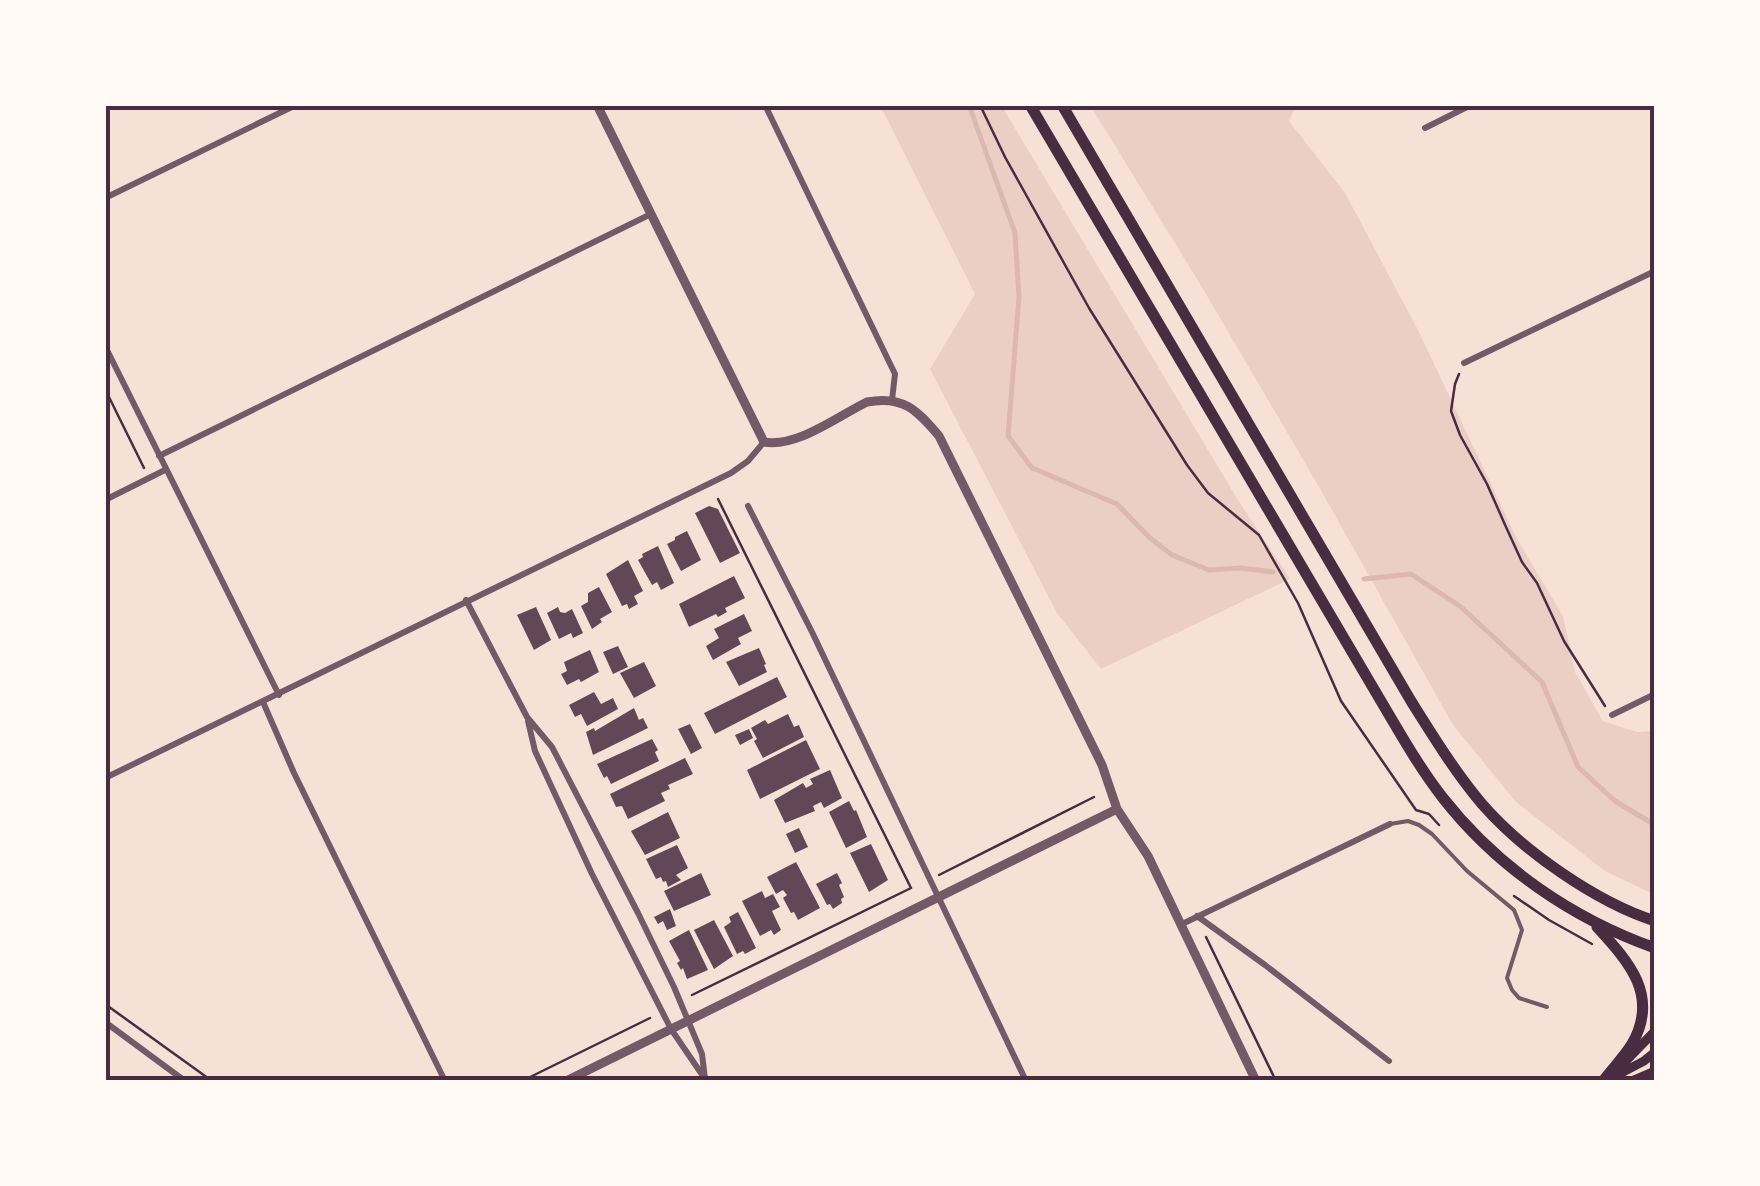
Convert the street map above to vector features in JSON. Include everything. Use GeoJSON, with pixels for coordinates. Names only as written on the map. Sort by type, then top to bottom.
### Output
{"type":"FeatureCollection","features":[{"type":"Feature","properties":{"kind":"highway"},"geometry":{"type":"LineString","coordinates":[[1030,105],[1414,757],[1444,800],[1485,843],[1544,892],[1592,922],[1655,948]]}},
{"type":"Feature","properties":{"kind":"highway"},"geometry":{"type":"LineString","coordinates":[[1062,105],[1411,701],[1457,772],[1484,806],[1538,855],[1604,898],[1655,922]]}},
{"type":"Feature","properties":{"kind":"highway"},"geometry":{"type":"LineString","coordinates":[[1592,922],[1636,974],[1643,999],[1632,1043],[1604,1081]]}},
{"type":"Feature","properties":{"kind":"highway"},"geometry":{"type":"LineString","coordinates":[[1634,1081],[1655,1072]]}},
{"type":"Feature","properties":{"kind":"main road"},"geometry":{"type":"LineString","coordinates":[[1604,1081],[1655,1030]]}},
{"type":"Feature","properties":{"kind":"main road"},"geometry":{"type":"LineString","coordinates":[[1604,1081],[1655,1052]]}},
{"type":"Feature","properties":{"kind":"street"},"geometry":{"type":"LineString","coordinates":[[105,198],[294,105]]}},
{"type":"Feature","properties":{"kind":"street"},"geometry":{"type":"LineString","coordinates":[[597,105],[764,442]]}},
{"type":"Feature","properties":{"kind":"street"},"geometry":{"type":"LineString","coordinates":[[765,105],[895,374],[892,400]]}},
{"type":"Feature","properties":{"kind":"street"},"geometry":{"type":"LineString","coordinates":[[1425,128],[1472,105]]}},
{"type":"Feature","properties":{"kind":"street"},"geometry":{"type":"LineString","coordinates":[[159,456],[651,214]]}},
{"type":"Feature","properties":{"kind":"street"},"geometry":{"type":"LineString","coordinates":[[1464,363],[1655,271]]}},
{"type":"Feature","properties":{"kind":"street"},"geometry":{"type":"LineString","coordinates":[[105,346],[278,695]]}},
{"type":"Feature","properties":{"kind":"street"},"geometry":{"type":"LineString","coordinates":[[764,442],[784,443],[798,438],[867,402],[892,400],[923,416],[938,436],[1102,765],[1117,808],[1148,856],[1256,1081]]}},
{"type":"Feature","properties":{"kind":"street"},"geometry":{"type":"LineString","coordinates":[[105,778],[731,472],[748,461],[764,442]]}},
{"type":"Feature","properties":{"kind":"street"},"geometry":{"type":"LineString","coordinates":[[105,500],[165,470]]}},
{"type":"Feature","properties":{"kind":"street"},"geometry":{"type":"LineString","coordinates":[[748,506],[1026,1081]]}},
{"type":"Feature","properties":{"kind":"street"},"geometry":{"type":"LineString","coordinates":[[466,600],[527,718],[552,747],[638,913],[702,1054],[706,1080]]}},
{"type":"Feature","properties":{"kind":"street"},"geometry":{"type":"LineString","coordinates":[[1612,715],[1655,694]]}},
{"type":"Feature","properties":{"kind":"street"},"geometry":{"type":"LineString","coordinates":[[263,702],[302,791],[445,1081]]}},
{"type":"Feature","properties":{"kind":"street"},"geometry":{"type":"LineString","coordinates":[[527,718],[535,751],[592,874],[671,1030],[706,1080]]}},
{"type":"Feature","properties":{"kind":"street"},"geometry":{"type":"LineString","coordinates":[[566,1081],[1117,808]]}},
{"type":"Feature","properties":{"kind":"street"},"geometry":{"type":"LineString","coordinates":[[1180,925],[1390,824]]}},
{"type":"Feature","properties":{"kind":"street"},"geometry":{"type":"LineString","coordinates":[[1197,916],[1389,1061]]}},
{"type":"Feature","properties":{"kind":"street"},"geometry":{"type":"LineString","coordinates":[[105,1022],[186,1081]]}},
{"type":"Feature","properties":{"kind":"lane"},"geometry":{"type":"LineString","coordinates":[[1390,824],[1419,824],[1514,910],[1522,930],[1506,978],[1520,998],[1546,1008]]}},
{"type":"Feature","properties":{"kind":"path"},"geometry":{"type":"LineString","coordinates":[[980,105],[1088,308],[1187,465],[1208,493],[1258,535],[1298,603],[1341,701],[1416,810],[1428,814],[1440,826]]}},
{"type":"Feature","properties":{"kind":"path"},"geometry":{"type":"LineString","coordinates":[[1464,363],[1455,384],[1451,411],[1460,434],[1564,642],[1612,715]]}},
{"type":"Feature","properties":{"kind":"path"},"geometry":{"type":"LineString","coordinates":[[105,388],[145,470]]}},
{"type":"Feature","properties":{"kind":"path"},"geometry":{"type":"LineString","coordinates":[[680,1003],[911,888],[718,499]]}},
{"type":"Feature","properties":{"kind":"path"},"geometry":{"type":"LineString","coordinates":[[938,875],[1094,797]]}},
{"type":"Feature","properties":{"kind":"path"},"geometry":{"type":"LineString","coordinates":[[1502,887],[1549,920],[1600,948]]}},
{"type":"Feature","properties":{"kind":"path"},"geometry":{"type":"LineString","coordinates":[[1201,927],[1276,1081]]}},
{"type":"Feature","properties":{"kind":"path"},"geometry":{"type":"LineString","coordinates":[[105,1004],[212,1081]]}},
{"type":"Feature","properties":{"kind":"path"},"geometry":{"type":"LineString","coordinates":[[522,1081],[662,1012]]}},
{"type":"Feature","properties":{"kind":"shaded area"},"geometry":{"type":"Polygon","coordinates":[[[880,105],[1001,105],[1238,500],[1290,579],[1101,669],[1057,613],[930,369],[975,294],[880,105]]]}},
{"type":"Feature","properties":{"kind":"shaded area"},"geometry":{"type":"Polygon","coordinates":[[[1090,105],[1296,105],[1289,121],[1345,193],[1418,330],[1517,539],[1563,616],[1575,672],[1603,721],[1637,732],[1655,731],[1655,895],[1605,871],[1516,802],[1453,725],[1315,480],[1090,105]]]}},
{"type":"Feature","properties":{"kind":"building"},"geometry":{"type":"Polygon","coordinates":[[[709,506],[718,509],[740,553],[720,563],[695,513],[709,506]]]}},
{"type":"Feature","properties":{"kind":"building"},"geometry":{"type":"Polygon","coordinates":[[[687,531],[701,560],[681,571],[667,544],[687,531]]]}},
{"type":"Feature","properties":{"kind":"building"},"geometry":{"type":"Polygon","coordinates":[[[658,546],[674,583],[661,590],[657,582],[652,585],[638,560],[658,546]]]}},
{"type":"Feature","properties":{"kind":"building"},"geometry":{"type":"Polygon","coordinates":[[[628,560],[643,591],[634,596],[638,604],[629,609],[627,604],[622,606],[606,574],[628,560]]]}},
{"type":"Feature","properties":{"kind":"building"},"geometry":{"type":"Polygon","coordinates":[[[734,576],[745,598],[725,608],[727,612],[718,617],[716,614],[689,627],[679,604],[734,576]]]}},
{"type":"Feature","properties":{"kind":"building"},"geometry":{"type":"Polygon","coordinates":[[[599,587],[612,612],[592,629],[581,606],[588,602],[588,593],[599,587]]]}},
{"type":"Feature","properties":{"kind":"building"},"geometry":{"type":"Polygon","coordinates":[[[536,607],[551,640],[534,650],[517,615],[536,607]]]}},
{"type":"Feature","properties":{"kind":"building"},"geometry":{"type":"Polygon","coordinates":[[[558,607],[565,613],[572,609],[583,633],[559,639],[547,613],[558,607]]]}},
{"type":"Feature","properties":{"kind":"building"},"geometry":{"type":"Polygon","coordinates":[[[744,614],[752,631],[738,638],[741,644],[713,660],[706,646],[719,638],[714,629],[744,614]]]}},
{"type":"Feature","properties":{"kind":"building"},"geometry":{"type":"Polygon","coordinates":[[[618,646],[628,667],[613,674],[603,652],[618,646]]]}},
{"type":"Feature","properties":{"kind":"building"},"geometry":{"type":"Polygon","coordinates":[[[759,648],[767,672],[739,686],[726,662],[759,648]]]}},
{"type":"Feature","properties":{"kind":"building"},"geometry":{"type":"Polygon","coordinates":[[[590,650],[599,672],[567,685],[561,674],[567,671],[564,662],[590,650]]]}},
{"type":"Feature","properties":{"kind":"building"},"geometry":{"type":"Polygon","coordinates":[[[644,662],[656,686],[634,698],[620,673],[644,662]]]}},
{"type":"Feature","properties":{"kind":"building"},"geometry":{"type":"Polygon","coordinates":[[[777,677],[787,697],[715,734],[704,713],[777,677]]]}},
{"type":"Feature","properties":{"kind":"building"},"geometry":{"type":"Polygon","coordinates":[[[594,692],[601,704],[613,698],[618,709],[587,726],[581,714],[575,717],[569,705],[594,692]]]}},
{"type":"Feature","properties":{"kind":"building"},"geometry":{"type":"Polygon","coordinates":[[[634,708],[648,728],[593,755],[586,732],[594,728],[595,731],[634,708]]]}},
{"type":"Feature","properties":{"kind":"building"},"geometry":{"type":"Polygon","coordinates":[[[788,714],[804,737],[763,758],[751,728],[788,714]]]}},
{"type":"Feature","properties":{"kind":"building"},"geometry":{"type":"Polygon","coordinates":[[[690,724],[702,748],[691,754],[678,729],[690,724]]]}},
{"type":"Feature","properties":{"kind":"building"},"geometry":{"type":"Polygon","coordinates":[[[749,729],[753,738],[740,745],[735,735],[749,729]]]}},
{"type":"Feature","properties":{"kind":"building"},"geometry":{"type":"Polygon","coordinates":[[[652,739],[659,761],[611,784],[607,776],[604,778],[597,764],[652,739]]]}},
{"type":"Feature","properties":{"kind":"building"},"geometry":{"type":"Polygon","coordinates":[[[806,740],[820,769],[760,799],[747,770],[806,740]]]}},
{"type":"Feature","properties":{"kind":"building"},"geometry":{"type":"Polygon","coordinates":[[[685,758],[693,774],[668,785],[670,789],[661,793],[665,801],[628,819],[622,806],[616,807],[610,794],[685,758]]]}},
{"type":"Feature","properties":{"kind":"building"},"geometry":{"type":"Polygon","coordinates":[[[830,770],[842,798],[824,808],[821,802],[813,806],[815,811],[785,823],[774,800],[803,783],[806,788],[813,784],[810,779],[830,770]]]}},
{"type":"Feature","properties":{"kind":"building"},"geometry":{"type":"Polygon","coordinates":[[[849,801],[867,837],[846,848],[829,812],[849,801]]]}},
{"type":"Feature","properties":{"kind":"building"},"geometry":{"type":"Polygon","coordinates":[[[668,812],[680,838],[645,855],[631,831],[668,812]]]}},
{"type":"Feature","properties":{"kind":"building"},"geometry":{"type":"Polygon","coordinates":[[[799,828],[808,847],[795,853],[786,834],[799,828]]]}},
{"type":"Feature","properties":{"kind":"building"},"geometry":{"type":"Polygon","coordinates":[[[871,844],[888,880],[869,892],[850,853],[871,844]]]}},
{"type":"Feature","properties":{"kind":"building"},"geometry":{"type":"Polygon","coordinates":[[[677,845],[688,868],[676,875],[681,880],[668,887],[661,877],[656,879],[646,859],[677,845]]]}},
{"type":"Feature","properties":{"kind":"building"},"geometry":{"type":"Polygon","coordinates":[[[796,862],[820,908],[798,920],[783,898],[787,895],[783,890],[776,894],[767,877],[796,862]]]}},
{"type":"Feature","properties":{"kind":"building"},"geometry":{"type":"Polygon","coordinates":[[[701,873],[711,895],[674,911],[664,891],[701,873]]]}},
{"type":"Feature","properties":{"kind":"building"},"geometry":{"type":"Polygon","coordinates":[[[837,873],[844,897],[833,909],[816,884],[837,873]]]}},
{"type":"Feature","properties":{"kind":"building"},"geometry":{"type":"Polygon","coordinates":[[[762,891],[765,898],[773,894],[780,907],[772,911],[781,930],[774,935],[771,930],[760,936],[742,901],[762,891]]]}},
{"type":"Feature","properties":{"kind":"building"},"geometry":{"type":"Polygon","coordinates":[[[670,909],[676,926],[667,930],[663,921],[658,924],[654,917],[670,909]]]}},
{"type":"Feature","properties":{"kind":"building"},"geometry":{"type":"Polygon","coordinates":[[[738,912],[756,948],[745,954],[737,954],[724,927],[731,922],[729,917],[738,912]]]}},
{"type":"Feature","properties":{"kind":"building"},"geometry":{"type":"Polygon","coordinates":[[[714,920],[733,956],[714,969],[694,930],[714,920]]]}},
{"type":"Feature","properties":{"kind":"building"},"geometry":{"type":"Polygon","coordinates":[[[689,930],[708,970],[687,979],[669,941],[689,930]]]}},
{"type":"Feature","properties":{"kind":"waterway"},"geometry":{"type":"LineString","coordinates":[[969,105],[1015,233],[1019,297],[1008,436],[1032,468],[1117,504],[1172,555],[1209,570],[1273,572]]}},
{"type":"Feature","properties":{"kind":"waterway"},"geometry":{"type":"LineString","coordinates":[[1364,579],[1411,574],[1461,607],[1542,682],[1578,767],[1615,801],[1655,825]]}}]}
